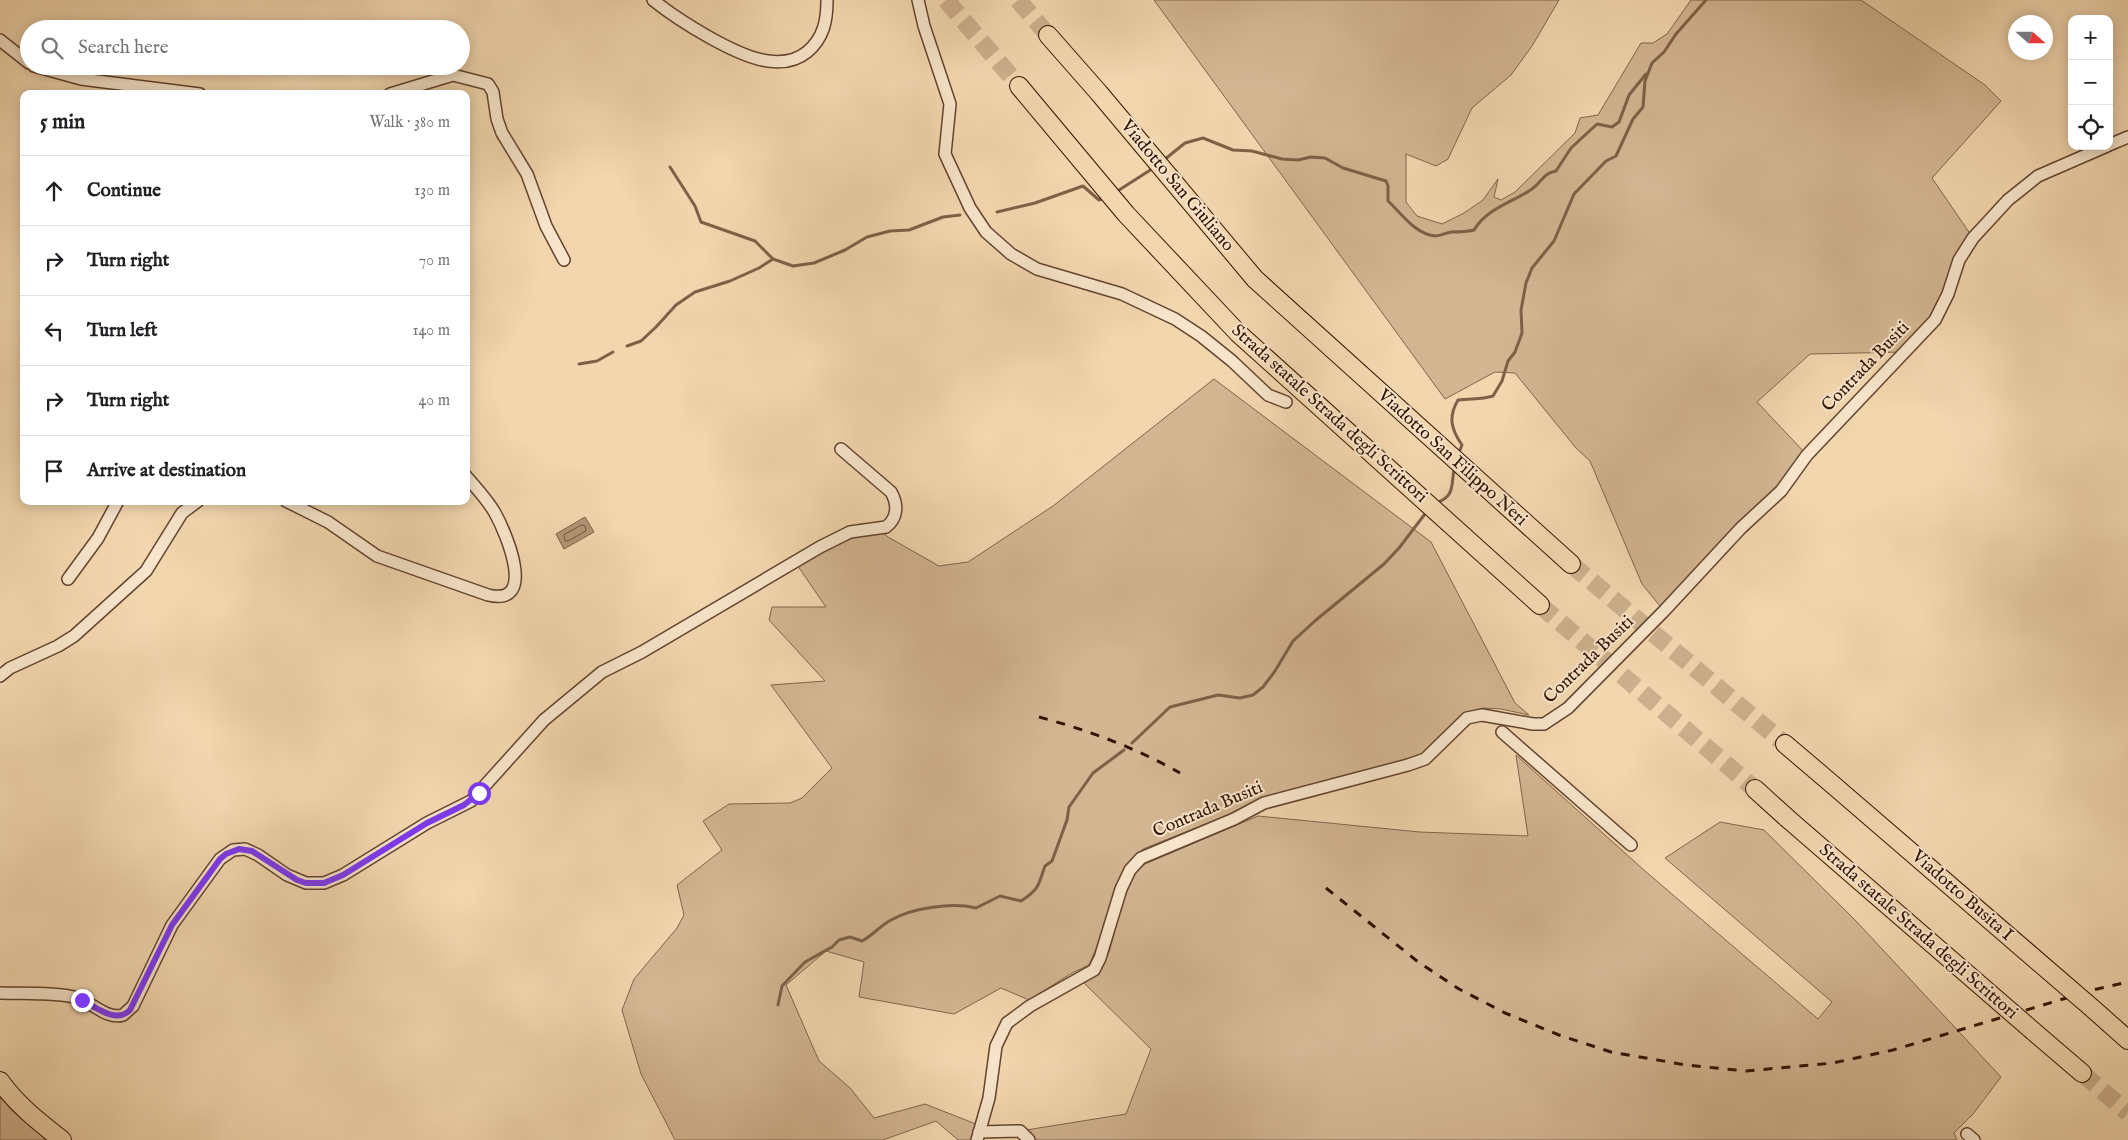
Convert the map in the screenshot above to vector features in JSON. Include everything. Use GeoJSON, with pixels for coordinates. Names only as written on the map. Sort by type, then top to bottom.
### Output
{"type":"FeatureCollection","features":[{"type":"Feature","properties":{"kind":"main road","name":"Viadotto San Giuliano"},"geometry":{"type":"LineString","coordinates":[[1048,35],[1255,279],[1357,373]]}},
{"type":"Feature","properties":{"kind":"main road","name":"Strada statale Strada degli Scrittori"},"geometry":{"type":"LineString","coordinates":[[1019,86],[1126,214],[1238,333],[1540,605]]}},
{"type":"Feature","properties":{"kind":"main road","name":"Viadotto San Filippo Neri"},"geometry":{"type":"LineString","coordinates":[[1357,373],[1572,564]]}},
{"type":"Feature","properties":{"kind":"main road","name":"Viadotto Busita I"},"geometry":{"type":"LineString","coordinates":[[1785,744],[2128,1040]]}},
{"type":"Feature","properties":{"kind":"main road","name":"Strada statale Strada degli Scrittori"},"geometry":{"type":"LineString","coordinates":[[1755,789],[2082,1073]]}},
{"type":"Feature","properties":{"kind":"main road"},"geometry":{"type":"LineString","coordinates":[[0,1081],[31,1116],[62,1140]]}},
{"type":"Feature","properties":{"kind":"street"},"geometry":{"type":"LineString","coordinates":[[653,0],[692,26],[742,54],[774,62],[798,58],[817,42],[825,26],[827,0]]}},
{"type":"Feature","properties":{"kind":"street"},"geometry":{"type":"LineString","coordinates":[[918,0],[924,26],[950,104],[945,154],[970,208],[986,232],[1011,254],[1037,269],[1122,294],[1175,319],[1201,336],[1232,361],[1268,395],[1286,402]]}},
{"type":"Feature","properties":{"kind":"street"},"geometry":{"type":"LineString","coordinates":[[0,40],[20,56]]}},
{"type":"Feature","properties":{"kind":"street"},"geometry":{"type":"LineString","coordinates":[[62,75],[127,89],[142,90]]}},
{"type":"Feature","properties":{"kind":"street"},"geometry":{"type":"LineString","coordinates":[[403,90],[453,75],[488,84],[493,92],[497,120],[502,133],[527,174],[546,226],[564,260]]}},
{"type":"Feature","properties":{"kind":"street","name":"Contrada Busiti"},"geometry":{"type":"LineString","coordinates":[[2113,144],[2128,137]]}},
{"type":"Feature","properties":{"kind":"street","name":"Contrada Busiti"},"geometry":{"type":"LineString","coordinates":[[978,1136],[989,1098],[996,1046],[1007,1023],[1030,1006],[1094,970],[1100,958],[1121,889],[1130,870],[1141,858],[1234,819],[1264,803],[1425,759],[1467,718],[1482,715],[1533,724],[1544,724],[1554,718],[1592,684],[1741,528],[1781,491],[1807,455],[1935,320],[1968,245],[2008,200],[2038,176],[2099,150]]}},
{"type":"Feature","properties":{"kind":"street"},"geometry":{"type":"LineString","coordinates":[[0,993],[71,996],[110,1015],[123,1015],[133,1006],[172,925],[220,859],[226,854],[239,849],[252,851],[297,880],[306,883],[324,883],[343,875],[415,830],[471,801],[544,720],[602,672],[642,652],[820,547],[850,532],[890,525],[895,517],[895,497],[841,449]]}},
{"type":"Feature","properties":{"kind":"street"},"geometry":{"type":"LineString","coordinates":[[294,505],[328,522],[376,556],[488,595],[502,596],[512,591],[516,574],[503,529],[489,503],[470,481]]}},
{"type":"Feature","properties":{"kind":"street"},"geometry":{"type":"LineString","coordinates":[[68,579],[98,538],[116,505]]}},
{"type":"Feature","properties":{"kind":"street"},"geometry":{"type":"LineString","coordinates":[[0,676],[10,668],[58,646],[81,629],[146,571],[182,513],[193,505]]}},
{"type":"Feature","properties":{"kind":"street"},"geometry":{"type":"LineString","coordinates":[[1502,732],[1631,845]]}},
{"type":"Feature","properties":{"kind":"street"},"geometry":{"type":"LineString","coordinates":[[978,1136],[1020,1131],[1029,1140]]}},
{"type":"Feature","properties":{"kind":"shaded area"},"geometry":{"type":"Polygon","coordinates":[[[1154,0],[1559,0],[1532,46],[1511,75],[1472,108],[1448,159],[1436,166],[1406,154],[1406,202],[1417,216],[1442,224],[1464,213],[1483,200],[1498,179],[1494,197],[1501,200],[1515,192],[1575,133],[1580,118],[1598,115],[1641,43],[1653,43],[1667,34],[1691,0],[1861,0],[1985,85],[2001,101],[1932,178],[1973,238],[1948,294],[1904,352],[1810,354],[1757,402],[1807,455],[1664,611],[1642,584],[1590,461],[1576,448],[1515,373],[1495,372],[1445,399],[1154,0]]]}},
{"type":"Feature","properties":{"kind":"shaded area"},"geometry":{"type":"Polygon","coordinates":[[[1214,379],[1431,542],[1515,703],[1529,715],[1501,709],[1483,708],[1468,712],[1420,756],[1333,778],[1316,785],[1270,795],[1223,817],[1143,849],[1130,863],[1122,876],[1089,965],[1072,973],[1029,1000],[1001,988],[954,1014],[859,997],[864,962],[826,951],[786,985],[819,1061],[850,1088],[874,1118],[925,1104],[981,1126],[977,1140],[958,1140],[936,1121],[883,1140],[675,1140],[641,1074],[622,1010],[634,979],[677,928],[684,915],[677,885],[722,850],[703,821],[729,804],[790,803],[802,798],[832,768],[771,685],[825,681],[769,620],[772,607],[826,607],[795,562],[820,547],[877,528],[888,537],[939,566],[968,562],[1053,506],[1214,379]]]}},
{"type":"Feature","properties":{"kind":"shaded area"},"geometry":{"type":"Polygon","coordinates":[[[1516,755],[1645,871],[1818,1019],[1832,1002],[1665,858],[1720,822],[1764,830],[1856,921],[2001,1077],[1973,1114],[1954,1133],[1957,1140],[1029,1140],[1020,1131],[1126,1114],[1151,1049],[1083,982],[1103,965],[1109,952],[1125,894],[1133,875],[1145,864],[1258,816],[1420,832],[1528,836],[1516,755]]]}},
{"type":"Feature","properties":{"kind":"shaded area"},"geometry":{"type":"Polygon","coordinates":[[[0,1094],[16,1114],[47,1140],[0,1140],[0,1094]]]}},
{"type":"Feature","properties":{"kind":"water"},"geometry":{"type":"Polygon","coordinates":[[[585,517],[594,532],[564,549],[556,534],[585,517]]]}},
{"type":"Feature","properties":{"kind":"waterway"},"geometry":{"type":"LineString","coordinates":[[1458,455],[1462,445],[1455,434],[1452,423],[1453,412],[1458,400],[1493,396],[1502,381],[1508,361],[1515,352],[1522,333],[1521,310],[1526,283],[1532,268],[1554,241],[1574,194],[1606,161],[1616,156],[1633,119],[1643,107],[1645,81],[1652,63],[1664,52],[1676,34],[1706,0]]}},
{"type":"Feature","properties":{"kind":"waterway"},"geometry":{"type":"LineString","coordinates":[[1164,160],[1185,143],[1203,138],[1233,150],[1252,151],[1282,159],[1325,158],[1343,168],[1386,181],[1388,201],[1409,223],[1421,232],[1439,236],[1451,232],[1471,231],[1493,211],[1532,189],[1545,176],[1556,171],[1571,148],[1597,124],[1612,127],[1619,122],[1629,95],[1646,74]]}},
{"type":"Feature","properties":{"kind":"waterway"},"geometry":{"type":"LineString","coordinates":[[670,167],[695,206],[701,222],[755,241],[773,259]]}},
{"type":"Feature","properties":{"kind":"waterway"},"geometry":{"type":"LineString","coordinates":[[1116,192],[1155,167]]}},
{"type":"Feature","properties":{"kind":"waterway"},"geometry":{"type":"LineString","coordinates":[[997,212],[1035,203],[1083,186],[1099,200],[1104,198]]}},
{"type":"Feature","properties":{"kind":"waterway"},"geometry":{"type":"LineString","coordinates":[[627,346],[641,341],[676,305],[695,292],[730,281],[759,268],[773,259],[793,266],[814,263],[845,250],[867,237],[890,231],[909,230],[943,217],[960,215]]}},
{"type":"Feature","properties":{"kind":"waterway"},"geometry":{"type":"LineString","coordinates":[[579,364],[597,361],[613,352]]}},
{"type":"Feature","properties":{"kind":"waterway"},"geometry":{"type":"LineString","coordinates":[[1436,503],[1443,500],[1450,493],[1455,466]]}},
{"type":"Feature","properties":{"kind":"waterway"},"geometry":{"type":"LineString","coordinates":[[1132,743],[1170,707],[1218,695],[1240,698],[1253,695],[1263,687],[1275,671],[1293,641],[1384,564],[1399,548],[1428,510]]}},
{"type":"Feature","properties":{"kind":"waterway"},"geometry":{"type":"LineString","coordinates":[[778,1005],[782,986],[805,962],[832,947],[839,940],[850,937],[862,941],[891,920],[921,909],[944,906],[976,908],[1000,896],[1021,901],[1027,897],[1038,886],[1045,866],[1052,861],[1067,820],[1069,807],[1093,773],[1124,750]]}},
{"type":"Feature","properties":{"kind":"tunnel"},"geometry":{"type":"LineString","coordinates":[[946,0],[1019,86]]}},
{"type":"Feature","properties":{"kind":"tunnel"},"geometry":{"type":"LineString","coordinates":[[1018,0],[1048,35]]}},
{"type":"Feature","properties":{"kind":"tunnel"},"geometry":{"type":"LineString","coordinates":[[1571,564],[1785,744]]}},
{"type":"Feature","properties":{"kind":"tunnel"},"geometry":{"type":"LineString","coordinates":[[1540,605],[1755,789]]}},
{"type":"Feature","properties":{"kind":"tunnel"},"geometry":{"type":"LineString","coordinates":[[2082,1073],[2128,1113]]}},
{"type":"Feature","properties":{"kind":"railway"},"geometry":{"type":"LineString","coordinates":[[1039,717],[1111,740],[1180,773]]}},
{"type":"Feature","properties":{"kind":"railway"},"geometry":{"type":"LineString","coordinates":[[1326,888],[1417,961],[1459,989],[1505,1013],[1559,1035],[1611,1052],[1686,1065],[1746,1071],[1833,1063],[1893,1050],[2093,990],[2128,982]]}},
{"type":"Feature","properties":{"kind":"route"},"geometry":{"type":"LineString","coordinates":[[82,1000],[110,1015],[119,1016],[127,1013],[172,925],[220,859],[233,850],[245,849],[252,851],[297,880],[306,883],[324,883],[343,875],[427,823],[471,801],[479,793]]}}]}
